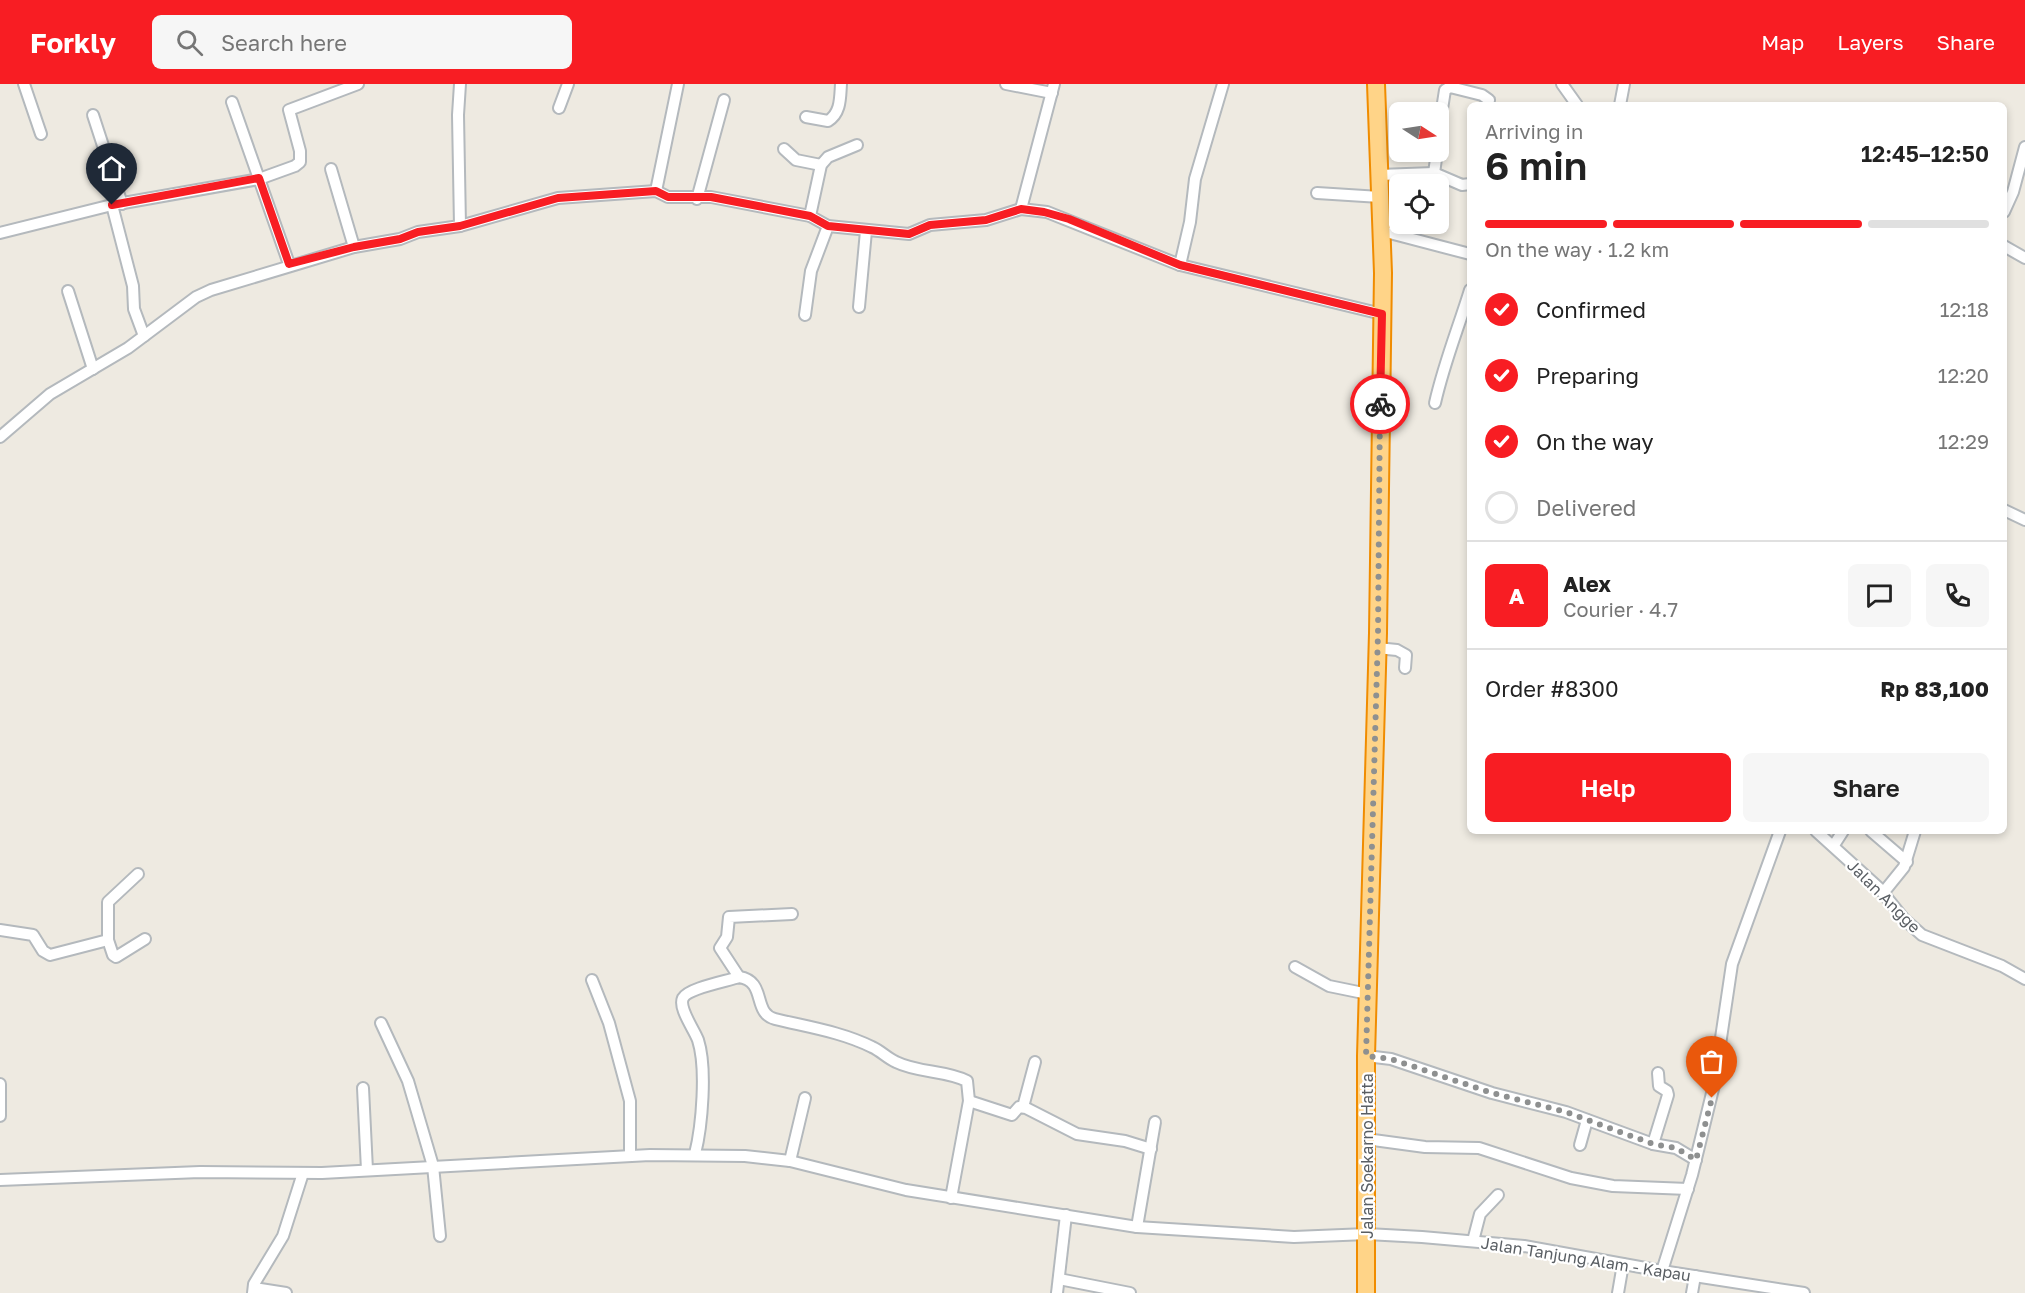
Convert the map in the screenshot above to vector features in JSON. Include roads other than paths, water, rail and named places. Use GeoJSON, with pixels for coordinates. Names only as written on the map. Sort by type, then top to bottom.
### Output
{"type":"FeatureCollection","features":[{"type":"Feature","properties":{"kind":"highway","name":"Jalan Soekarno Hatta"},"geometry":{"type":"LineString","coordinates":[[1366,1293],[1366,1056],[1377,648],[1382,314],[1382,231],[1376,84]]}},
{"type":"Feature","properties":{"kind":"street"},"geometry":{"type":"LineString","coordinates":[[24,84],[41,134]]}},
{"type":"Feature","properties":{"kind":"street"},"geometry":{"type":"LineString","coordinates":[[0,233],[117,204],[259,178],[300,162],[300,151],[289,110],[358,84]]}},
{"type":"Feature","properties":{"kind":"street"},"geometry":{"type":"LineString","coordinates":[[460,84],[458,115],[460,226]]}},
{"type":"Feature","properties":{"kind":"street"},"geometry":{"type":"LineString","coordinates":[[559,108],[568,84]]}},
{"type":"Feature","properties":{"kind":"street"},"geometry":{"type":"LineString","coordinates":[[656,191],[678,84]]}},
{"type":"Feature","properties":{"kind":"street"},"geometry":{"type":"LineString","coordinates":[[806,117],[828,122],[832,119],[838,113],[842,84]]}},
{"type":"Feature","properties":{"kind":"street"},"geometry":{"type":"LineString","coordinates":[[1006,84],[1053,89],[1021,209]]}},
{"type":"Feature","properties":{"kind":"street"},"geometry":{"type":"LineString","coordinates":[[1180,265],[1190,222],[1195,179],[1223,84]]}},
{"type":"Feature","properties":{"kind":"street"},"geometry":{"type":"LineString","coordinates":[[1562,84],[1572,102]]}},
{"type":"Feature","properties":{"kind":"street"},"geometry":{"type":"LineString","coordinates":[[1621,102],[1624,84]]}},
{"type":"Feature","properties":{"kind":"street"},"geometry":{"type":"LineString","coordinates":[[1443,102],[1445,90],[1450,87],[1482,95],[1489,102]]}},
{"type":"Feature","properties":{"kind":"street"},"geometry":{"type":"LineString","coordinates":[[697,199],[724,100]]}},
{"type":"Feature","properties":{"kind":"street"},"geometry":{"type":"LineString","coordinates":[[231,102],[289,264]]}},
{"type":"Feature","properties":{"kind":"street"},"geometry":{"type":"LineString","coordinates":[[93,115],[117,204],[133,286],[134,309],[144,336]]}},
{"type":"Feature","properties":{"kind":"street"},"geometry":{"type":"LineString","coordinates":[[810,216],[821,165],[828,157],[857,146]]}},
{"type":"Feature","properties":{"kind":"street"},"geometry":{"type":"LineString","coordinates":[[2007,205],[2013,192],[2025,147]]}},
{"type":"Feature","properties":{"kind":"street"},"geometry":{"type":"LineString","coordinates":[[784,149],[796,160],[821,165]]}},
{"type":"Feature","properties":{"kind":"street"},"geometry":{"type":"LineString","coordinates":[[1434,173],[1436,162]]}},
{"type":"Feature","properties":{"kind":"street"},"geometry":{"type":"LineString","coordinates":[[331,169],[354,247]]}},
{"type":"Feature","properties":{"kind":"street"},"geometry":{"type":"LineString","coordinates":[[1379,175],[1434,173],[1462,185],[1467,184]]}},
{"type":"Feature","properties":{"kind":"street"},"geometry":{"type":"LineString","coordinates":[[0,437],[50,394],[144,336],[196,297],[224,285],[271,272],[289,264],[354,247],[400,239],[418,232],[460,226],[558,198],[656,191],[668,197],[697,199],[711,197],[810,216],[828,226],[909,234],[930,225],[986,220],[1021,209],[1044,212],[1069,219],[1180,265],[1382,314]]}},
{"type":"Feature","properties":{"kind":"street"},"geometry":{"type":"LineString","coordinates":[[1317,193],[1380,197]]}},
{"type":"Feature","properties":{"kind":"street"},"geometry":{"type":"LineString","coordinates":[[805,315],[805,298],[811,271],[828,226]]}},
{"type":"Feature","properties":{"kind":"street"},"geometry":{"type":"LineString","coordinates":[[859,307],[866,231]]}},
{"type":"Feature","properties":{"kind":"street"},"geometry":{"type":"LineString","coordinates":[[1382,231],[1467,253]]}},
{"type":"Feature","properties":{"kind":"street"},"geometry":{"type":"LineString","coordinates":[[2007,248],[2025,258]]}},
{"type":"Feature","properties":{"kind":"street"},"geometry":{"type":"LineString","coordinates":[[68,291],[93,369]]}},
{"type":"Feature","properties":{"kind":"street"},"geometry":{"type":"LineString","coordinates":[[1435,403],[1445,358],[1451,350],[1467,299]]}},
{"type":"Feature","properties":{"kind":"street"},"geometry":{"type":"LineString","coordinates":[[2007,511],[2025,520]]}},
{"type":"Feature","properties":{"kind":"street"},"geometry":{"type":"LineString","coordinates":[[1377,648],[1402,652],[1406,655],[1405,668]]}},
{"type":"Feature","properties":{"kind":"street"},"geometry":{"type":"LineString","coordinates":[[1662,1272],[1688,1189],[1714,1085],[1729,973],[1779,834]]}},
{"type":"Feature","properties":{"kind":"street","name":"Jalan Angge"},"geometry":{"type":"LineString","coordinates":[[1820,834],[1834,845],[1883,893],[1904,919],[1922,934],[2002,966],[2025,979]]}},
{"type":"Feature","properties":{"kind":"street"},"geometry":{"type":"LineString","coordinates":[[1834,845],[1841,834]]}},
{"type":"Feature","properties":{"kind":"street"},"geometry":{"type":"LineString","coordinates":[[1874,834],[1907,862]]}},
{"type":"Feature","properties":{"kind":"street"},"geometry":{"type":"LineString","coordinates":[[1883,893],[1907,862],[1914,834]]}},
{"type":"Feature","properties":{"kind":"street"},"geometry":{"type":"LineString","coordinates":[[138,874],[111,897],[107,906],[108,940],[113,955],[116,957],[145,939]]}},
{"type":"Feature","properties":{"kind":"street"},"geometry":{"type":"LineString","coordinates":[[739,977],[720,948],[727,937],[729,917],[792,914]]}},
{"type":"Feature","properties":{"kind":"street"},"geometry":{"type":"LineString","coordinates":[[0,930],[33,935],[43,951],[50,955],[108,940]]}},
{"type":"Feature","properties":{"kind":"street"},"geometry":{"type":"LineString","coordinates":[[1295,967],[1329,986],[1368,994]]}},
{"type":"Feature","properties":{"kind":"street"},"geometry":{"type":"LineString","coordinates":[[695,1154],[702,1122],[699,1042],[682,1005],[683,998],[691,991],[739,977],[752,981],[764,1010],[772,1018],[817,1027],[872,1047],[896,1063],[961,1078],[969,1086],[969,1101],[951,1198]]}},
{"type":"Feature","properties":{"kind":"street"},"geometry":{"type":"LineString","coordinates":[[592,980],[609,1023],[630,1101],[630,1156]]}},
{"type":"Feature","properties":{"kind":"street"},"geometry":{"type":"LineString","coordinates":[[381,1023],[408,1082],[433,1166],[441,1236]]}},
{"type":"Feature","properties":{"kind":"street"},"geometry":{"type":"LineString","coordinates":[[1366,1056],[1391,1059],[1483,1090],[1587,1119],[1653,1144],[1676,1148],[1696,1160]]}},
{"type":"Feature","properties":{"kind":"street"},"geometry":{"type":"LineString","coordinates":[[969,1101],[1012,1114],[1023,1107],[1035,1062]]}},
{"type":"Feature","properties":{"kind":"street"},"geometry":{"type":"LineString","coordinates":[[1653,1144],[1668,1095],[1665,1088],[1659,1086],[1658,1072]]}},
{"type":"Feature","properties":{"kind":"street"},"geometry":{"type":"LineString","coordinates":[[0,1084],[0,1116]]}},
{"type":"Feature","properties":{"kind":"street"},"geometry":{"type":"LineString","coordinates":[[363,1088],[367,1170]]}},
{"type":"Feature","properties":{"kind":"street"},"geometry":{"type":"LineString","coordinates":[[790,1161],[805,1098]]}},
{"type":"Feature","properties":{"kind":"street"},"geometry":{"type":"LineString","coordinates":[[1023,1107],[1077,1134],[1125,1141],[1151,1149]]}},
{"type":"Feature","properties":{"kind":"street"},"geometry":{"type":"LineString","coordinates":[[1580,1144],[1587,1119]]}},
{"type":"Feature","properties":{"kind":"street"},"geometry":{"type":"LineString","coordinates":[[1137,1227],[1155,1122]]}},
{"type":"Feature","properties":{"kind":"street"},"geometry":{"type":"LineString","coordinates":[[1366,1139],[1425,1147],[1479,1148],[1571,1178],[1613,1186],[1688,1189]]}},
{"type":"Feature","properties":{"kind":"street","name":"Jalan Tanjung Alam - Kapau"},"geometry":{"type":"LineString","coordinates":[[0,1180],[200,1172],[303,1173],[630,1156],[695,1154],[746,1156],[790,1161],[906,1191],[1137,1227],[1294,1237],[1367,1234],[1524,1246],[1695,1276],[1737,1288],[1804,1293]]}},
{"type":"Feature","properties":{"kind":"street"},"geometry":{"type":"LineString","coordinates":[[286,1293],[253,1291],[283,1236],[303,1173]]}},
{"type":"Feature","properties":{"kind":"street"},"geometry":{"type":"LineString","coordinates":[[1473,1241],[1480,1214],[1498,1195]]}},
{"type":"Feature","properties":{"kind":"street"},"geometry":{"type":"LineString","coordinates":[[1057,1293],[1066,1215]]}},
{"type":"Feature","properties":{"kind":"street"},"geometry":{"type":"LineString","coordinates":[[1618,1293],[1623,1264]]}},
{"type":"Feature","properties":{"kind":"street"},"geometry":{"type":"LineString","coordinates":[[1692,1293],[1695,1276]]}},
{"type":"Feature","properties":{"kind":"street"},"geometry":{"type":"LineString","coordinates":[[1059,1279],[1130,1293]]}}]}
